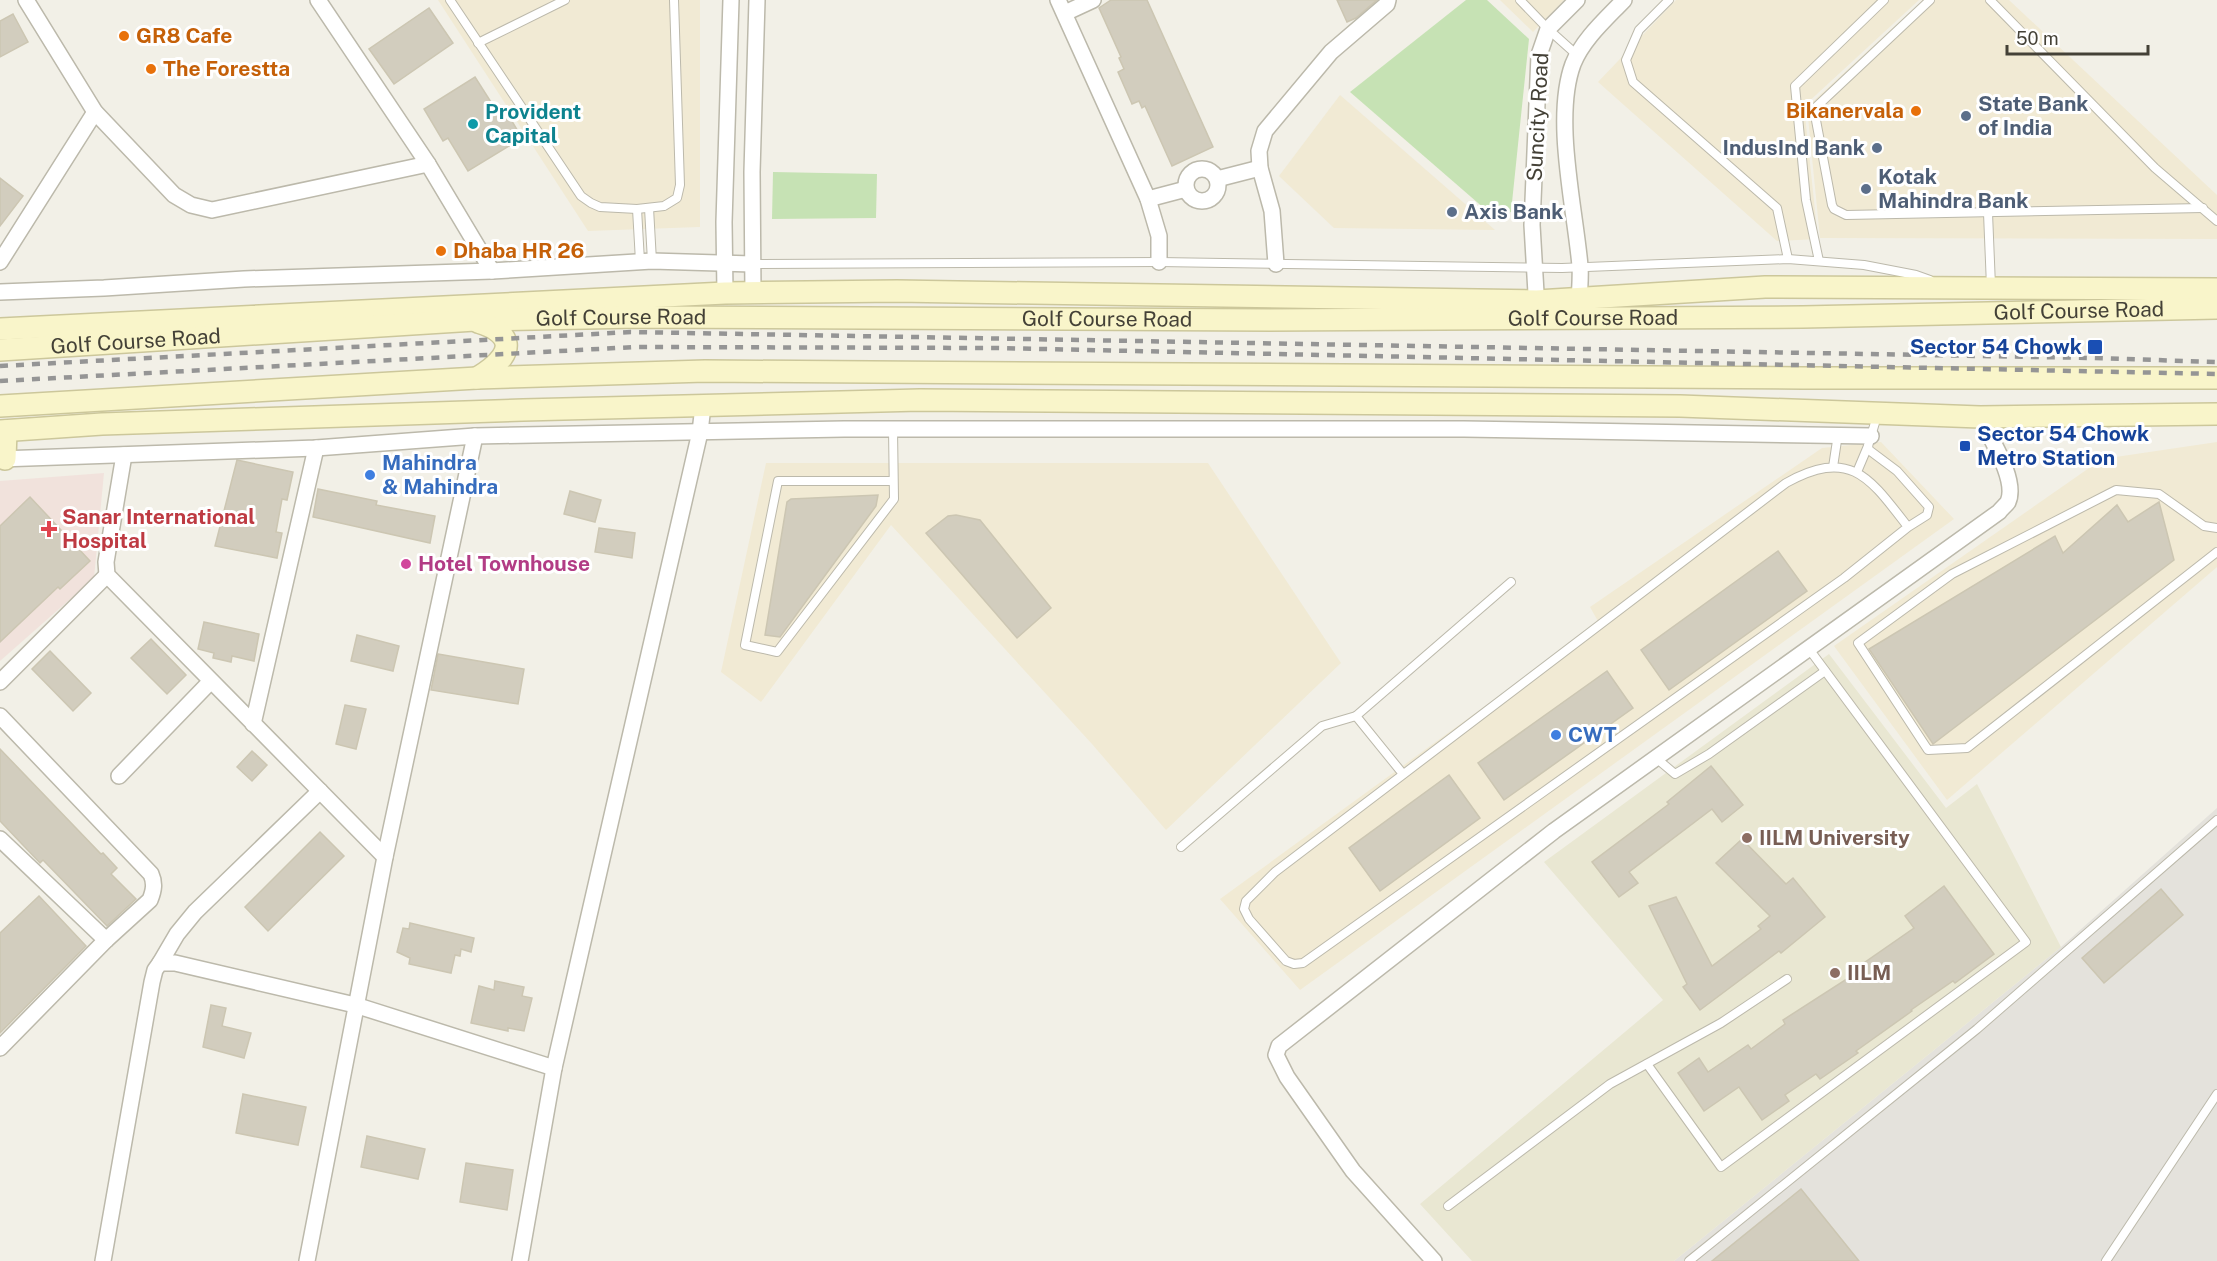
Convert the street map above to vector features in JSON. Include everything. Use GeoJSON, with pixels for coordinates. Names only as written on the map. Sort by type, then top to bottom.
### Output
{"type":"FeatureCollection","features":[{"type":"Feature","properties":{"kind":"main road"},"geometry":{"type":"LineString","coordinates":[[1579,309],[1765,287],[2217,289]]}},
{"type":"Feature","properties":{"kind":"main road"},"geometry":{"type":"LineString","coordinates":[[0,329],[725,293],[897,291],[1537,310]]}},
{"type":"Feature","properties":{"kind":"main road"},"geometry":{"type":"LineString","coordinates":[[896,317],[897,291]]}},
{"type":"Feature","properties":{"kind":"main road","name":"Golf Course Road"},"geometry":{"type":"LineString","coordinates":[[0,350],[475,320],[694,316],[1258,320],[1579,309],[1803,317],[2217,308]]}},
{"type":"Feature","properties":{"kind":"main road"},"geometry":{"type":"LineString","coordinates":[[475,320],[496,329],[504,338],[505,352],[496,367],[477,378]]}},
{"type":"Feature","properties":{"kind":"main road"},"geometry":{"type":"LineString","coordinates":[[0,406],[477,378],[705,372],[2217,378]]}},
{"type":"Feature","properties":{"kind":"main road"},"geometry":{"type":"LineString","coordinates":[[920,400],[921,372]]}},
{"type":"Feature","properties":{"kind":"main road"},"geometry":{"type":"LineString","coordinates":[[1621,406],[1674,377]]}},
{"type":"Feature","properties":{"kind":"main road"},"geometry":{"type":"LineString","coordinates":[[3,459],[3,431],[149,423],[523,410],[920,400],[1621,406],[1980,417],[2217,414]]}},
{"type":"Feature","properties":{"kind":"street"},"geometry":{"type":"LineString","coordinates":[[26,0],[95,112],[174,195],[190,205],[212,210],[428,164]]}},
{"type":"Feature","properties":{"kind":"street"},"geometry":{"type":"LineString","coordinates":[[318,0],[428,164],[492,271]]}},
{"type":"Feature","properties":{"kind":"street"},"geometry":{"type":"LineString","coordinates":[[725,293],[723,262],[731,0]]}},
{"type":"Feature","properties":{"kind":"street"},"geometry":{"type":"LineString","coordinates":[[753,294],[752,172],[757,0]]}},
{"type":"Feature","properties":{"kind":"street"},"geometry":{"type":"LineString","coordinates":[[1092,0],[1061,6],[1148,200],[1159,236],[1159,262]]}},
{"type":"Feature","properties":{"kind":"street"},"geometry":{"type":"LineString","coordinates":[[1276,264],[1272,211],[1260,168],[1259,151],[1265,131],[1330,52],[1364,25],[1387,4],[1388,0]]}},
{"type":"Feature","properties":{"kind":"street","name":"Suncity Road"},"geometry":{"type":"LineString","coordinates":[[1537,310],[1532,225],[1539,55],[1548,29],[1576,0]]}},
{"type":"Feature","properties":{"kind":"street","name":"Suncity Road"},"geometry":{"type":"LineString","coordinates":[[1579,309],[1580,268],[1565,126],[1569,78],[1577,55],[1589,36],[1624,0]]}},
{"type":"Feature","properties":{"kind":"street"},"geometry":{"type":"LineString","coordinates":[[0,262],[95,112]]}},
{"type":"Feature","properties":{"kind":"street"},"geometry":{"type":"LineString","coordinates":[[1217,179],[1260,168]]}},
{"type":"Feature","properties":{"kind":"street"},"geometry":{"type":"LineString","coordinates":[[1205,169],[1217,179],[1218,189],[1207,201],[1197,201],[1186,189],[1187,178],[1194,170],[1205,169]]}},
{"type":"Feature","properties":{"kind":"street"},"geometry":{"type":"LineString","coordinates":[[1148,200],[1186,189]]}},
{"type":"Feature","properties":{"kind":"street"},"geometry":{"type":"LineString","coordinates":[[0,292],[244,279],[492,271],[646,261],[752,264]]}},
{"type":"Feature","properties":{"kind":"street"},"geometry":{"type":"LineString","coordinates":[[520,1261],[554,1068],[700,432],[703,405]]}},
{"type":"Feature","properties":{"kind":"street"},"geometry":{"type":"LineString","coordinates":[[1434,1261],[1353,1171],[1281,1066],[1276,1055],[1279,1046],[1554,831],[1998,513],[2008,502],[2010,494],[2008,477],[1980,417]]}},
{"type":"Feature","properties":{"kind":"street"},"geometry":{"type":"LineString","coordinates":[[3,459],[316,448],[475,436],[893,429],[1464,429],[1838,434],[1870,441]]}},
{"type":"Feature","properties":{"kind":"street"},"geometry":{"type":"LineString","coordinates":[[307,1261],[385,857],[475,436]]}},
{"type":"Feature","properties":{"kind":"street"},"geometry":{"type":"LineString","coordinates":[[253,724],[316,448]]}},
{"type":"Feature","properties":{"kind":"street"},"geometry":{"type":"LineString","coordinates":[[124,455],[106,562],[107,575],[385,857]]}},
{"type":"Feature","properties":{"kind":"street"},"geometry":{"type":"LineString","coordinates":[[0,682],[107,575]]}},
{"type":"Feature","properties":{"kind":"street"},"geometry":{"type":"LineString","coordinates":[[119,776],[210,682]]}},
{"type":"Feature","properties":{"kind":"street"},"geometry":{"type":"LineString","coordinates":[[0,716],[151,874],[154,880],[154,891],[150,900],[106,940],[0,1048]]}},
{"type":"Feature","properties":{"kind":"street"},"geometry":{"type":"LineString","coordinates":[[103,1261],[155,970],[177,933],[195,912],[320,791]]}},
{"type":"Feature","properties":{"kind":"street"},"geometry":{"type":"LineString","coordinates":[[0,839],[106,940]]}},
{"type":"Feature","properties":{"kind":"street"},"geometry":{"type":"LineString","coordinates":[[160,963],[176,963],[355,1005],[554,1068]]}},
{"type":"Feature","properties":{"kind":"lane"},"geometry":{"type":"LineString","coordinates":[[450,0],[581,196],[600,207],[637,209],[664,206],[677,198],[680,185],[674,0]]}},
{"type":"Feature","properties":{"kind":"lane"},"geometry":{"type":"LineString","coordinates":[[478,43],[565,0]]}},
{"type":"Feature","properties":{"kind":"lane"},"geometry":{"type":"LineString","coordinates":[[1520,0],[1577,55]]}},
{"type":"Feature","properties":{"kind":"lane"},"geometry":{"type":"LineString","coordinates":[[1669,0],[1639,30],[1626,60],[1633,82],[1778,208],[1788,259]]}},
{"type":"Feature","properties":{"kind":"lane"},"geometry":{"type":"LineString","coordinates":[[1819,261],[1806,200],[1795,86],[1884,0]]}},
{"type":"Feature","properties":{"kind":"lane"},"geometry":{"type":"LineString","coordinates":[[1930,0],[1815,108],[1834,210],[1846,215],[2203,208]]}},
{"type":"Feature","properties":{"kind":"lane"},"geometry":{"type":"LineString","coordinates":[[1990,0],[2155,168],[2217,221]]}},
{"type":"Feature","properties":{"kind":"lane"},"geometry":{"type":"LineString","coordinates":[[646,261],[651,241],[649,208]]}},
{"type":"Feature","properties":{"kind":"lane"},"geometry":{"type":"LineString","coordinates":[[637,209],[639,242],[646,261]]}},
{"type":"Feature","properties":{"kind":"lane"},"geometry":{"type":"LineString","coordinates":[[1988,213],[1991,287]]}},
{"type":"Feature","properties":{"kind":"lane"},"geometry":{"type":"LineString","coordinates":[[752,264],[1159,262],[1580,268],[1788,259],[1864,265],[1917,275],[1948,288]]}},
{"type":"Feature","properties":{"kind":"lane"},"geometry":{"type":"LineString","coordinates":[[1857,472],[1870,441],[1878,413]]}},
{"type":"Feature","properties":{"kind":"lane"},"geometry":{"type":"LineString","coordinates":[[893,429],[894,499],[777,652],[745,645],[778,481],[893,481]]}},
{"type":"Feature","properties":{"kind":"lane"},"geometry":{"type":"LineString","coordinates":[[1833,467],[1838,434]]}},
{"type":"Feature","properties":{"kind":"lane"},"geometry":{"type":"LineString","coordinates":[[1870,441],[1871,452],[1891,464],[1929,507],[1927,515],[1908,527],[1844,578],[1303,963],[1294,964],[1286,961],[1248,919],[1244,909],[1246,901],[1275,872],[1799,475],[1833,467],[1864,475],[1880,490],[1908,527]]}},
{"type":"Feature","properties":{"kind":"lane"},"geometry":{"type":"LineString","coordinates":[[2217,528],[2204,526],[2159,494],[2116,490],[1952,574],[1858,643],[1928,750],[1967,748],[2217,552]]}},
{"type":"Feature","properties":{"kind":"lane"},"geometry":{"type":"LineString","coordinates":[[1181,847],[1322,726],[1356,716],[1511,582]]}},
{"type":"Feature","properties":{"kind":"lane"},"geometry":{"type":"LineString","coordinates":[[1647,1064],[1722,1167],[2026,942],[1809,649]]}},
{"type":"Feature","properties":{"kind":"lane"},"geometry":{"type":"LineString","coordinates":[[1656,758],[1675,774],[1709,754],[1825,671]]}},
{"type":"Feature","properties":{"kind":"lane"},"geometry":{"type":"LineString","coordinates":[[1356,716],[1403,774]]}},
{"type":"Feature","properties":{"kind":"lane"},"geometry":{"type":"LineString","coordinates":[[1689,1261],[1977,1029],[2217,820]]}},
{"type":"Feature","properties":{"kind":"lane"},"geometry":{"type":"LineString","coordinates":[[1448,1206],[1610,1084],[1721,1023],[1787,979]]}},
{"type":"Feature","properties":{"kind":"lane"},"geometry":{"type":"LineString","coordinates":[[2106,1261],[2217,1094]]}},
{"type":"Feature","properties":{"kind":"shaded area"},"geometry":{"type":"Polygon","coordinates":[[[438,0],[700,0],[700,227],[588,231],[438,0]]]}},
{"type":"Feature","properties":{"kind":"shaded area"},"geometry":{"type":"Polygon","coordinates":[[[1500,0],[1564,0],[1533,32],[1500,0]]]}},
{"type":"Feature","properties":{"kind":"shaded area"},"geometry":{"type":"Polygon","coordinates":[[[1676,0],[1919,0],[1804,106],[1818,239],[1777,241],[1598,82],[1676,0]]]}},
{"type":"Feature","properties":{"kind":"shaded area"},"geometry":{"type":"Polygon","coordinates":[[[1923,0],[2009,0],[2217,195],[2217,239],[1820,238],[1807,107],[1923,0]]]}},
{"type":"Feature","properties":{"kind":"shaded area"},"geometry":{"type":"Polygon","coordinates":[[[1340,95],[1495,230],[1334,228],[1279,176],[1340,95]]]}},
{"type":"Feature","properties":{"kind":"shaded area"},"geometry":{"type":"Polygon","coordinates":[[[1881,442],[1954,519],[1300,990],[1220,899],[1599,623],[1590,607],[1822,448],[1881,442]]]}},
{"type":"Feature","properties":{"kind":"shaded area"},"geometry":{"type":"Polygon","coordinates":[[[2217,442],[2217,567],[1947,800],[1834,646],[2102,459],[2217,442]]]}},
{"type":"Feature","properties":{"kind":"shaded area"},"geometry":{"type":"Polygon","coordinates":[[[766,463],[1208,463],[1341,663],[1166,830],[1092,744],[891,525],[761,702],[721,672],[766,463]]]}},
{"type":"Feature","properties":{"kind":"shaded area","name":"Sanar International Hospital"},"geometry":{"type":"Polygon","coordinates":[[[104,473],[94,578],[0,661],[0,481],[104,473]]]}},
{"type":"Feature","properties":{"kind":"shaded area","name":"IILM"},"geometry":{"type":"Polygon","coordinates":[[[1829,654],[1946,808],[1977,784],[2061,947],[1674,1261],[1472,1261],[1420,1204],[1663,1000],[1544,862],[1829,654]]]}},
{"type":"Feature","properties":{"kind":"shaded area"},"geometry":{"type":"Polygon","coordinates":[[[2217,808],[2217,1261],[1674,1261],[2061,947],[2217,808]]]}},
{"type":"Feature","properties":{"kind":"green space"},"geometry":{"type":"Polygon","coordinates":[[[1466,0],[1487,0],[1529,39],[1511,212],[1493,216],[1350,92],[1466,0]]]}},
{"type":"Feature","properties":{"kind":"green space"},"geometry":{"type":"Polygon","coordinates":[[[773,172],[877,174],[876,218],[772,219],[773,172]]]}},
{"type":"Feature","properties":{"kind":"building"},"geometry":{"type":"Polygon","coordinates":[[[1111,0],[1147,0],[1213,147],[1172,166],[1145,106],[1142,108],[1139,101],[1132,104],[1118,72],[1124,69],[1119,58],[1121,57],[1099,8],[1111,0]]]}},
{"type":"Feature","properties":{"kind":"building"},"geometry":{"type":"Polygon","coordinates":[[[1337,0],[1377,0],[1356,18],[1347,22],[1337,0]]]}},
{"type":"Feature","properties":{"kind":"building"},"geometry":{"type":"Polygon","coordinates":[[[429,8],[453,43],[394,84],[369,49],[429,8]]]}},
{"type":"Feature","properties":{"kind":"building"},"geometry":{"type":"Polygon","coordinates":[[[13,14],[28,42],[0,57],[0,21],[13,14]]]}},
{"type":"Feature","properties":{"kind":"building","name":"Provident Capital"},"geometry":{"type":"Polygon","coordinates":[[[475,77],[496,110],[503,106],[522,138],[468,171],[448,138],[443,141],[424,109],[475,77]]]}},
{"type":"Feature","properties":{"kind":"building"},"geometry":{"type":"Polygon","coordinates":[[[0,178],[23,196],[0,226],[0,178]]]}},
{"type":"Feature","properties":{"kind":"building"},"geometry":{"type":"Polygon","coordinates":[[[237,460],[293,472],[287,500],[282,499],[276,532],[282,533],[277,558],[215,546],[237,460]]]}},
{"type":"Feature","properties":{"kind":"building"},"geometry":{"type":"Polygon","coordinates":[[[318,489],[377,501],[376,505],[435,516],[430,543],[313,517],[318,489]]]}},
{"type":"Feature","properties":{"kind":"building"},"geometry":{"type":"Polygon","coordinates":[[[570,491],[601,500],[595,522],[564,514],[570,491]]]}},
{"type":"Feature","properties":{"kind":"building"},"geometry":{"type":"Polygon","coordinates":[[[878,495],[876,506],[780,637],[765,635],[787,502],[791,499],[878,495]]]}},
{"type":"Feature","properties":{"kind":"building"},"geometry":{"type":"Polygon","coordinates":[[[30,497],[90,561],[60,589],[58,587],[0,642],[0,526],[30,497]]]}},
{"type":"Feature","properties":{"kind":"building"},"geometry":{"type":"Polygon","coordinates":[[[2159,502],[2174,560],[1933,744],[1869,649],[2055,536],[2063,553],[2117,505],[2128,522],[2159,502]]]}},
{"type":"Feature","properties":{"kind":"building"},"geometry":{"type":"Polygon","coordinates":[[[956,515],[980,520],[1051,608],[1017,638],[926,533],[948,516],[956,515]]]}},
{"type":"Feature","properties":{"kind":"building"},"geometry":{"type":"Polygon","coordinates":[[[599,528],[635,533],[632,558],[595,552],[599,528]]]}},
{"type":"Feature","properties":{"kind":"building"},"geometry":{"type":"Polygon","coordinates":[[[1778,551],[1807,591],[1669,690],[1641,650],[1778,551]]]}},
{"type":"Feature","properties":{"kind":"building"},"geometry":{"type":"Polygon","coordinates":[[[204,622],[259,634],[254,661],[232,656],[231,662],[213,658],[214,653],[198,649],[204,622]]]}},
{"type":"Feature","properties":{"kind":"building"},"geometry":{"type":"Polygon","coordinates":[[[357,635],[399,646],[393,671],[351,661],[357,635]]]}},
{"type":"Feature","properties":{"kind":"building"},"geometry":{"type":"Polygon","coordinates":[[[151,639],[186,675],[167,694],[131,658],[151,639]]]}},
{"type":"Feature","properties":{"kind":"building"},"geometry":{"type":"Polygon","coordinates":[[[50,651],[91,693],[73,711],[32,669],[50,651]]]}},
{"type":"Feature","properties":{"kind":"building"},"geometry":{"type":"Polygon","coordinates":[[[438,654],[524,669],[518,704],[431,690],[438,654]]]}},
{"type":"Feature","properties":{"kind":"building","name":"CWT"},"geometry":{"type":"Polygon","coordinates":[[[1607,671],[1633,708],[1504,800],[1478,763],[1607,671]]]}},
{"type":"Feature","properties":{"kind":"building"},"geometry":{"type":"Polygon","coordinates":[[[345,705],[366,709],[356,749],[336,744],[345,705]]]}},
{"type":"Feature","properties":{"kind":"building"},"geometry":{"type":"Polygon","coordinates":[[[0,749],[117,868],[111,874],[136,899],[107,926],[43,860],[40,863],[0,821],[0,749]]]}},
{"type":"Feature","properties":{"kind":"building"},"geometry":{"type":"Polygon","coordinates":[[[252,751],[267,765],[252,781],[237,767],[252,751]]]}},
{"type":"Feature","properties":{"kind":"building"},"geometry":{"type":"Polygon","coordinates":[[[1711,766],[1743,805],[1722,822],[1712,809],[1629,872],[1638,883],[1619,897],[1592,862],[1669,804],[1667,802],[1711,766]]]}},
{"type":"Feature","properties":{"kind":"building"},"geometry":{"type":"Polygon","coordinates":[[[1449,775],[1480,818],[1380,891],[1349,848],[1449,775]]]}},
{"type":"Feature","properties":{"kind":"building"},"geometry":{"type":"Polygon","coordinates":[[[320,832],[344,856],[268,931],[245,907],[320,832]]]}},
{"type":"Feature","properties":{"kind":"building"},"geometry":{"type":"Polygon","coordinates":[[[1742,839],[1786,884],[1793,878],[1825,917],[1781,953],[1779,951],[1700,1010],[1683,987],[1687,984],[1649,906],[1676,897],[1712,966],[1761,929],[1758,926],[1770,916],[1716,863],[1742,839]]]}},
{"type":"Feature","properties":{"kind":"building"},"geometry":{"type":"Polygon","coordinates":[[[1944,886],[1994,954],[1955,983],[1953,981],[1911,1010],[1856,1051],[1858,1053],[1820,1079],[1816,1074],[1785,1095],[1789,1101],[1762,1120],[1739,1087],[1704,1111],[1678,1073],[1699,1058],[1708,1072],[1748,1045],[1751,1049],[1785,1024],[1783,1020],[1850,977],[1848,974],[1914,928],[1905,916],[1944,886]]]}},
{"type":"Feature","properties":{"kind":"building"},"geometry":{"type":"Polygon","coordinates":[[[2161,889],[2183,915],[2104,983],[2082,958],[2161,889]]]}},
{"type":"Feature","properties":{"kind":"building"},"geometry":{"type":"Polygon","coordinates":[[[39,896],[86,946],[0,1033],[0,933],[39,896]]]}},
{"type":"Feature","properties":{"kind":"building"},"geometry":{"type":"Polygon","coordinates":[[[410,923],[474,938],[471,952],[461,949],[460,956],[455,955],[451,973],[409,964],[410,958],[397,952],[403,928],[409,929],[410,923]]]}},
{"type":"Feature","properties":{"kind":"building"},"geometry":{"type":"Polygon","coordinates":[[[495,981],[524,987],[522,996],[532,998],[524,1031],[508,1028],[508,1031],[471,1023],[479,986],[494,990],[495,981]]]}},
{"type":"Feature","properties":{"kind":"building"},"geometry":{"type":"Polygon","coordinates":[[[211,1005],[226,1008],[222,1026],[251,1033],[244,1058],[203,1047],[211,1005]]]}},
{"type":"Feature","properties":{"kind":"building"},"geometry":{"type":"Polygon","coordinates":[[[243,1094],[306,1107],[298,1145],[236,1133],[243,1094]]]}},
{"type":"Feature","properties":{"kind":"building"},"geometry":{"type":"Polygon","coordinates":[[[367,1136],[425,1149],[418,1179],[361,1167],[367,1136]]]}},
{"type":"Feature","properties":{"kind":"building"},"geometry":{"type":"Polygon","coordinates":[[[466,1163],[513,1170],[507,1210],[460,1202],[466,1163]]]}},
{"type":"Feature","properties":{"kind":"building"},"geometry":{"type":"Polygon","coordinates":[[[1801,1189],[1859,1261],[1712,1261],[1801,1189]]]}},
{"type":"Feature","properties":{"kind":"railway"},"geometry":{"type":"LineString","coordinates":[[0,366],[631,332],[2217,362]]}},
{"type":"Feature","properties":{"kind":"railway"},"geometry":{"type":"LineString","coordinates":[[0,381],[635,347],[995,348],[2217,374]]}},
{"type":"Feature","properties":{"kind":"place","name":"GR8 Cafe"},"geometry":{"type":"Point","coordinates":[124,36]}},
{"type":"Feature","properties":{"kind":"place","name":"The Forestta"},"geometry":{"type":"Point","coordinates":[151,69]}},
{"type":"Feature","properties":{"kind":"place","name":"Bikanervala"},"geometry":{"type":"Point","coordinates":[1916,111]}},
{"type":"Feature","properties":{"kind":"place","name":"State Bank of India"},"geometry":{"type":"Point","coordinates":[1966,116]}},
{"type":"Feature","properties":{"kind":"place","name":"Provident Capital"},"geometry":{"type":"Point","coordinates":[473,124]}},
{"type":"Feature","properties":{"kind":"place","name":"IndusInd Bank"},"geometry":{"type":"Point","coordinates":[1877,148]}},
{"type":"Feature","properties":{"kind":"place","name":"Kotak Mahindra Bank"},"geometry":{"type":"Point","coordinates":[1866,189]}},
{"type":"Feature","properties":{"kind":"place","name":"Axis Bank"},"geometry":{"type":"Point","coordinates":[1452,212]}},
{"type":"Feature","properties":{"kind":"place","name":"Dhaba HR 26"},"geometry":{"type":"Point","coordinates":[441,251]}},
{"type":"Feature","properties":{"kind":"place","name":"Sector 54 Chowk"},"geometry":{"type":"Point","coordinates":[2095,347]}},
{"type":"Feature","properties":{"kind":"place","name":"Sector 54 Chowk Metro Station"},"geometry":{"type":"Point","coordinates":[1965,446]}},
{"type":"Feature","properties":{"kind":"place","name":"Mahindra & Mahindra"},"geometry":{"type":"Point","coordinates":[370,475]}},
{"type":"Feature","properties":{"kind":"place","name":"Sanar International Hospital"},"geometry":{"type":"Point","coordinates":[49,529]}},
{"type":"Feature","properties":{"kind":"place","name":"Hotel Townhouse"},"geometry":{"type":"Point","coordinates":[406,564]}},
{"type":"Feature","properties":{"kind":"place","name":"CWT"},"geometry":{"type":"Point","coordinates":[1556,735]}},
{"type":"Feature","properties":{"kind":"place","name":"IILM University"},"geometry":{"type":"Point","coordinates":[1747,838]}},
{"type":"Feature","properties":{"kind":"place","name":"IILM"},"geometry":{"type":"Point","coordinates":[1835,973]}}]}
